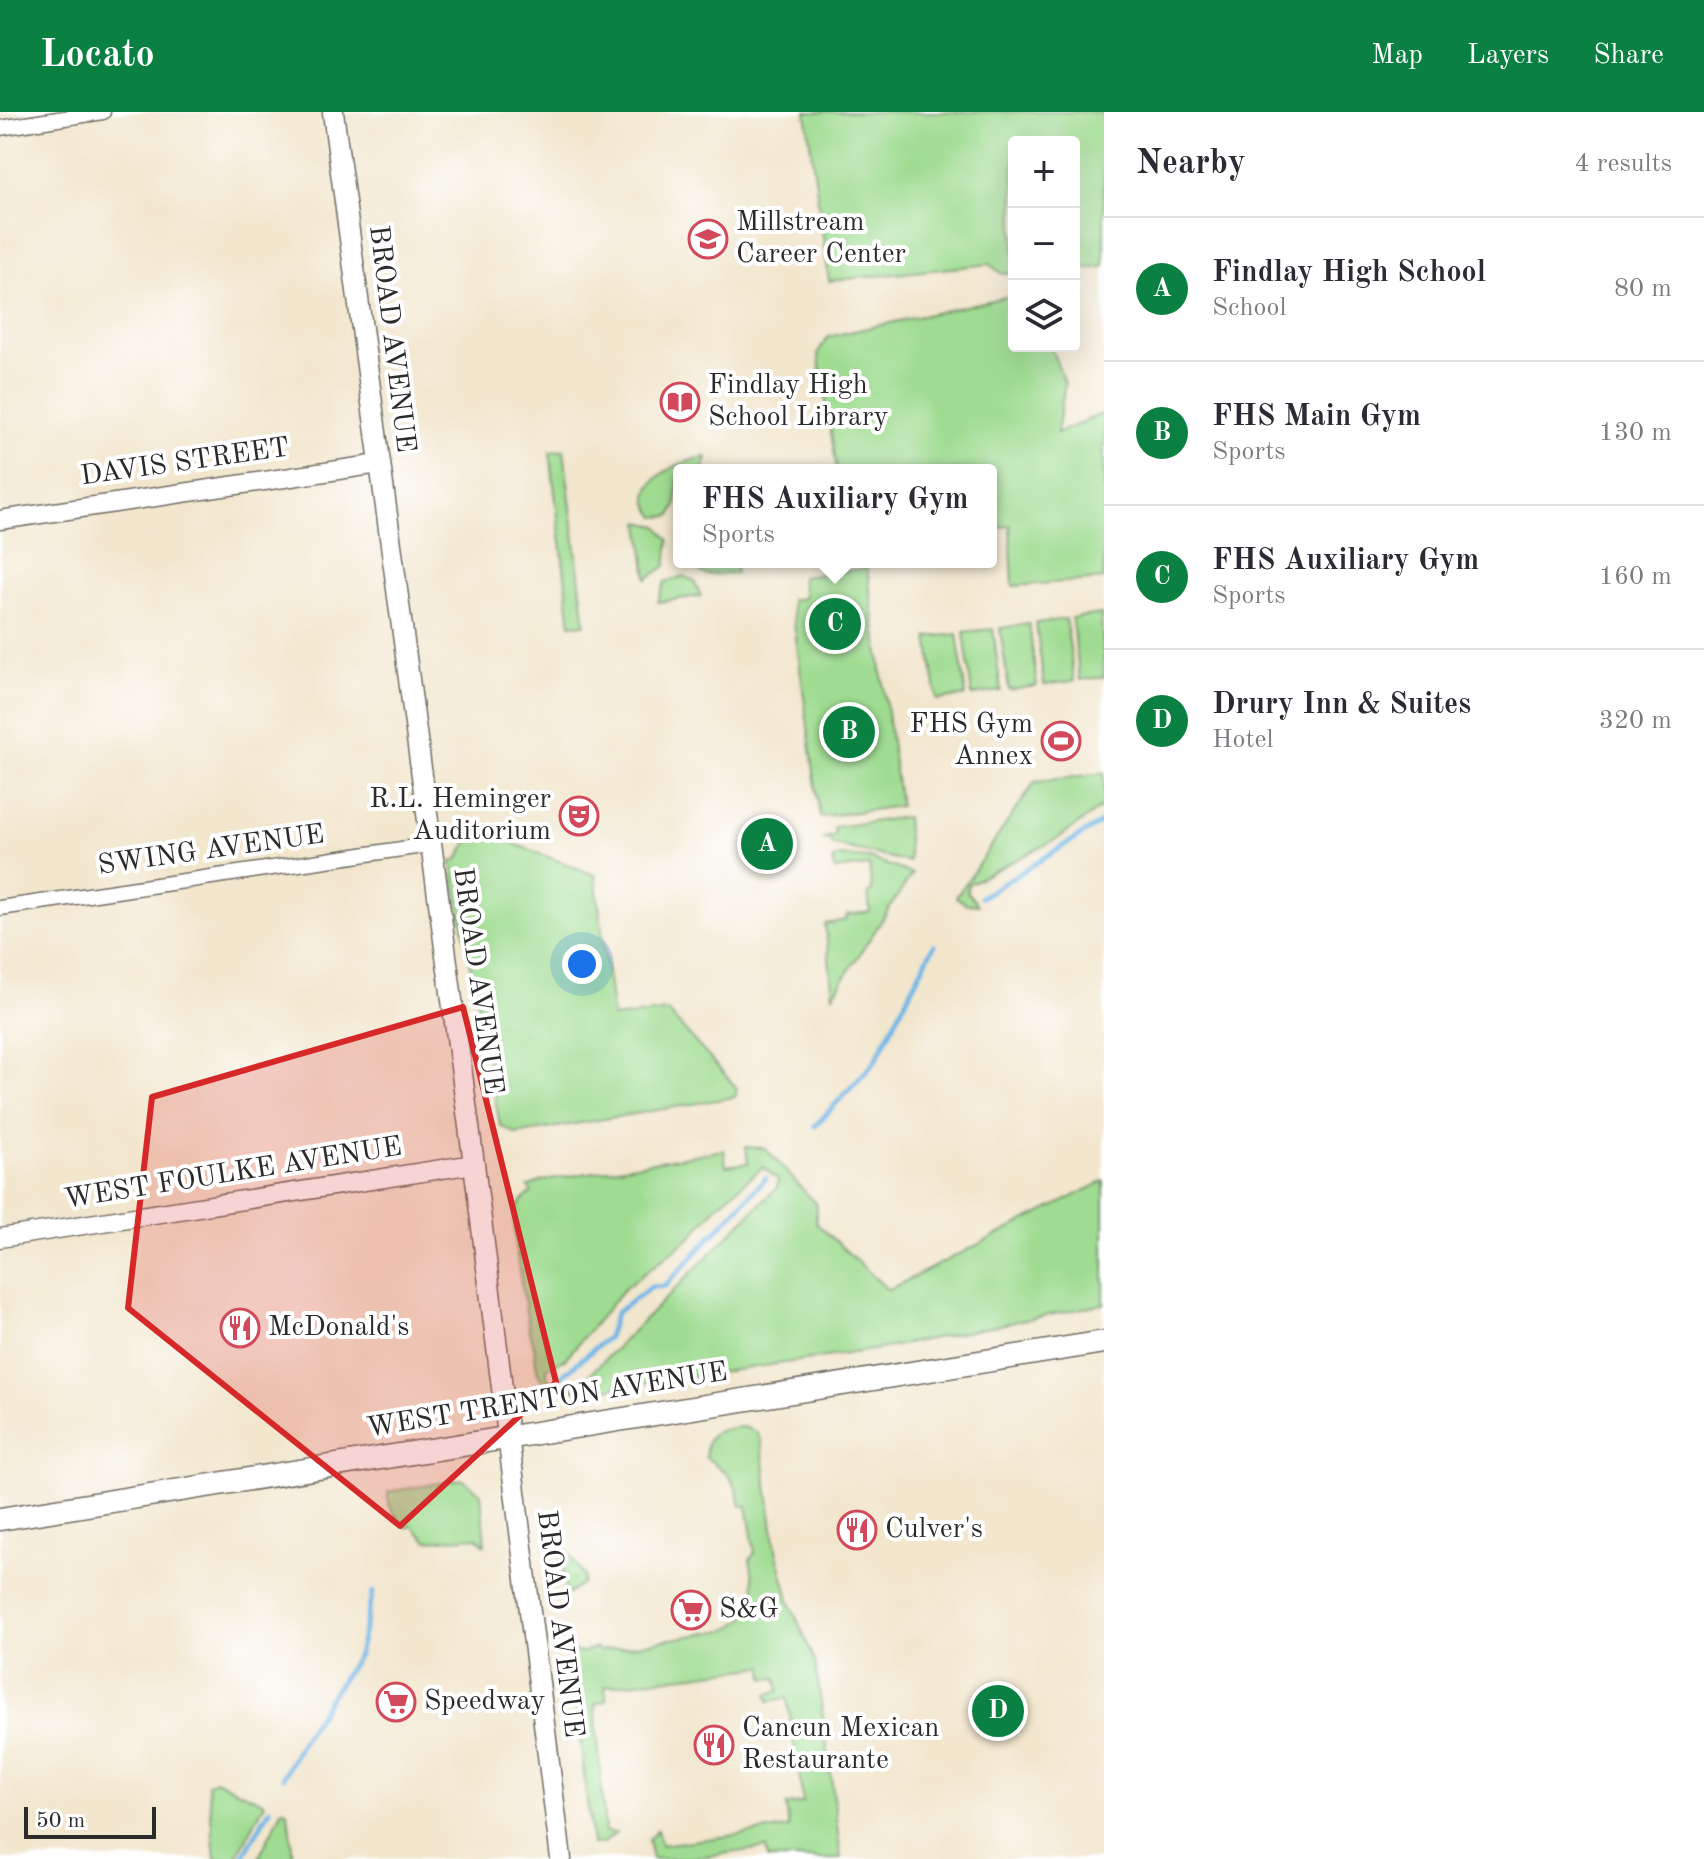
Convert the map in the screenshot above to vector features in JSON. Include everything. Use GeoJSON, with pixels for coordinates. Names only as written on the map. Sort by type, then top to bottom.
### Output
{"type":"FeatureCollection","features":[{"type":"Feature","properties":{"kind":"main road","name":"BROAD AVENUE"},"geometry":{"type":"LineString","coordinates":[[333,112],[474,1164],[561,1859]]}},
{"type":"Feature","properties":{"kind":"main road","name":"WEST TRENTON AVENUE"},"geometry":{"type":"LineString","coordinates":[[0,1519],[1104,1342]]}},
{"type":"Feature","properties":{"kind":"street"},"geometry":{"type":"LineString","coordinates":[[0,128],[103,112]]}},
{"type":"Feature","properties":{"kind":"street","name":"DAVIS STREET"},"geometry":{"type":"LineString","coordinates":[[0,520],[379,464]]}},
{"type":"Feature","properties":{"kind":"street","name":"SWING AVENUE"},"geometry":{"type":"LineString","coordinates":[[0,908],[429,845]]}},
{"type":"Feature","properties":{"kind":"street","name":"WEST FOULKE AVENUE"},"geometry":{"type":"LineString","coordinates":[[0,1238],[474,1164]]}},
{"type":"Feature","properties":{"kind":"highlighted area"},"geometry":{"type":"Polygon","coordinates":[[[463,1007],[556,1382],[400,1526],[128,1308],[152,1097],[463,1007]]]}},
{"type":"Feature","properties":{"kind":"green space"},"geometry":{"type":"Polygon","coordinates":[[[806,112],[1100,112],[1104,118],[1104,267],[1080,269],[1080,136],[1008,136],[1008,274],[1002,274],[989,264],[829,281],[806,112]]]}},
{"type":"Feature","properties":{"kind":"green space"},"geometry":{"type":"Polygon","coordinates":[[[1008,296],[1008,352],[1052,352],[1065,383],[1057,433],[1104,413],[1104,579],[1013,586],[1010,525],[997,529],[997,464],[836,464],[818,353],[828,337],[1008,296]]]}},
{"type":"Feature","properties":{"kind":"green space"},"geometry":{"type":"Polygon","coordinates":[[[564,450],[585,624],[571,625],[550,452],[564,450]]]}},
{"type":"Feature","properties":{"kind":"green space"},"geometry":{"type":"Polygon","coordinates":[[[707,457],[705,464],[682,464],[684,463],[707,457]]]}},
{"type":"Feature","properties":{"kind":"green space"},"geometry":{"type":"Polygon","coordinates":[[[672,468],[673,512],[671,516],[656,517],[649,504],[648,493],[652,483],[672,468]]]}},
{"type":"Feature","properties":{"kind":"green space"},"geometry":{"type":"Polygon","coordinates":[[[640,522],[658,526],[669,540],[666,566],[647,579],[640,522]]]}},
{"type":"Feature","properties":{"kind":"green space"},"geometry":{"type":"Polygon","coordinates":[[[695,568],[736,568],[736,573],[706,575],[695,568]]]}},
{"type":"Feature","properties":{"kind":"green space"},"geometry":{"type":"Polygon","coordinates":[[[867,568],[900,806],[820,817],[791,600],[804,598],[801,577],[867,568]]]}},
{"type":"Feature","properties":{"kind":"green space"},"geometry":{"type":"Polygon","coordinates":[[[684,576],[694,581],[701,596],[658,602],[665,582],[684,576]]]}},
{"type":"Feature","properties":{"kind":"green space"},"geometry":{"type":"Polygon","coordinates":[[[1101,614],[1104,677],[1080,680],[1072,618],[1101,614]]]}},
{"type":"Feature","properties":{"kind":"green space"},"geometry":{"type":"Polygon","coordinates":[[[1066,619],[1074,681],[1044,685],[1036,623],[1066,619]]]}},
{"type":"Feature","properties":{"kind":"green space"},"geometry":{"type":"Polygon","coordinates":[[[1029,624],[1037,686],[1009,690],[1000,628],[1029,624]]]}},
{"type":"Feature","properties":{"kind":"green space"},"geometry":{"type":"Polygon","coordinates":[[[993,629],[1001,691],[972,695],[964,632],[993,629]]]}},
{"type":"Feature","properties":{"kind":"green space"},"geometry":{"type":"Polygon","coordinates":[[[957,634],[966,696],[937,700],[928,637],[957,634]]]}},
{"type":"Feature","properties":{"kind":"green space"},"geometry":{"type":"Polygon","coordinates":[[[1104,773],[1104,805],[1059,838],[968,884],[967,892],[978,905],[966,904],[956,897],[1035,782],[1104,773]]]}},
{"type":"Feature","properties":{"kind":"green space"},"geometry":{"type":"Polygon","coordinates":[[[906,817],[909,862],[831,844],[831,840],[823,839],[835,835],[834,827],[906,817]]]}},
{"type":"Feature","properties":{"kind":"green space"},"geometry":{"type":"Polygon","coordinates":[[[476,829],[595,875],[613,1018],[667,1011],[737,1088],[735,1097],[516,1134],[500,1125],[451,862],[458,859],[476,829]]]}},
{"type":"Feature","properties":{"kind":"green space"},"geometry":{"type":"Polygon","coordinates":[[[839,856],[869,858],[912,874],[833,995],[825,924],[846,920],[847,915],[870,912],[868,893],[872,892],[869,866],[835,870],[833,859],[839,856]]]}},
{"type":"Feature","properties":{"kind":"green space"},"geometry":{"type":"Polygon","coordinates":[[[746,1147],[765,1148],[817,1205],[816,1223],[888,1290],[1104,1181],[1104,1304],[880,1349],[592,1391],[550,1390],[537,1368],[517,1253],[516,1211],[532,1192],[528,1187],[542,1181],[724,1150],[726,1166],[748,1163],[746,1147]],[[763,1167],[719,1204],[690,1238],[624,1289],[566,1358],[547,1368],[547,1377],[557,1386],[577,1387],[777,1187],[778,1180],[763,1167]]]}},
{"type":"Feature","properties":{"kind":"green space"},"geometry":{"type":"Polygon","coordinates":[[[743,1427],[757,1432],[761,1441],[776,1550],[790,1603],[815,1661],[829,1759],[797,1764],[787,1698],[769,1701],[767,1694],[779,1691],[776,1678],[765,1679],[764,1666],[605,1686],[607,1700],[595,1704],[605,1832],[616,1833],[604,1843],[592,1844],[570,1649],[579,1653],[595,1648],[600,1651],[725,1630],[745,1618],[753,1602],[750,1559],[755,1553],[747,1506],[741,1506],[730,1478],[706,1458],[711,1437],[728,1428],[743,1427]]]}},
{"type":"Feature","properties":{"kind":"green space"},"geometry":{"type":"Polygon","coordinates":[[[462,1479],[481,1493],[485,1545],[476,1537],[427,1541],[411,1525],[408,1528],[404,1525],[391,1508],[388,1492],[462,1479]]]}},
{"type":"Feature","properties":{"kind":"green space"},"geometry":{"type":"Polygon","coordinates":[[[557,1535],[584,1576],[583,1583],[566,1596],[557,1535]]]}},
{"type":"Feature","properties":{"kind":"green space"},"geometry":{"type":"Polygon","coordinates":[[[830,1767],[841,1859],[768,1859],[766,1848],[683,1859],[652,1859],[648,1840],[657,1830],[661,1845],[789,1828],[786,1805],[803,1803],[799,1771],[830,1767]]]}},
{"type":"Feature","properties":{"kind":"green space"},"geometry":{"type":"Polygon","coordinates":[[[215,1780],[265,1803],[236,1859],[215,1859],[208,1784],[215,1780]]]}},
{"type":"Feature","properties":{"kind":"green space"},"geometry":{"type":"Polygon","coordinates":[[[283,1809],[288,1812],[293,1859],[258,1859],[283,1809]]]}},
{"type":"Feature","properties":{"kind":"waterway"},"geometry":{"type":"LineString","coordinates":[[981,897],[1104,821]]}},
{"type":"Feature","properties":{"kind":"waterway"},"geometry":{"type":"LineString","coordinates":[[815,1126],[874,1063],[934,945]]}},
{"type":"Feature","properties":{"kind":"waterway"},"geometry":{"type":"LineString","coordinates":[[558,1379],[608,1337],[616,1313],[651,1287],[665,1286],[766,1178]]}},
{"type":"Feature","properties":{"kind":"waterway"},"geometry":{"type":"LineString","coordinates":[[283,1777],[305,1735],[358,1655],[373,1592]]}},
{"type":"Feature","properties":{"kind":"waterway"},"geometry":{"type":"LineString","coordinates":[[242,1859],[270,1809]]}},
{"type":"Feature","properties":{"kind":"place","name":"Millstream Career Center"},"geometry":{"type":"Point","coordinates":[708,239]}},
{"type":"Feature","properties":{"kind":"place","name":"Findlay High School Library"},"geometry":{"type":"Point","coordinates":[680,402]}},
{"type":"Feature","properties":{"kind":"place","name":"FHS Auxiliary Gym"},"geometry":{"type":"Point","coordinates":[835,624]}},
{"type":"Feature","properties":{"kind":"place","name":"FHS Main Gym"},"geometry":{"type":"Point","coordinates":[849,732]}},
{"type":"Feature","properties":{"kind":"place","name":"FHS Gym Annex"},"geometry":{"type":"Point","coordinates":[1061,741]}},
{"type":"Feature","properties":{"kind":"place","name":"R.L. Heminger Auditorium"},"geometry":{"type":"Point","coordinates":[579,816]}},
{"type":"Feature","properties":{"kind":"place","name":"Findlay High School"},"geometry":{"type":"Point","coordinates":[767,844]}},
{"type":"Feature","properties":{"kind":"place","name":"McDonald's"},"geometry":{"type":"Point","coordinates":[240,1328]}},
{"type":"Feature","properties":{"kind":"place","name":"Culver's"},"geometry":{"type":"Point","coordinates":[857,1530]}},
{"type":"Feature","properties":{"kind":"place","name":"S&G"},"geometry":{"type":"Point","coordinates":[691,1610]}},
{"type":"Feature","properties":{"kind":"place","name":"Speedway"},"geometry":{"type":"Point","coordinates":[396,1702]}},
{"type":"Feature","properties":{"kind":"place","name":"Drury Inn & Suites"},"geometry":{"type":"Point","coordinates":[998,1711]}},
{"type":"Feature","properties":{"kind":"place","name":"Cancun Mexican Restaurante"},"geometry":{"type":"Point","coordinates":[714,1745]}}]}
